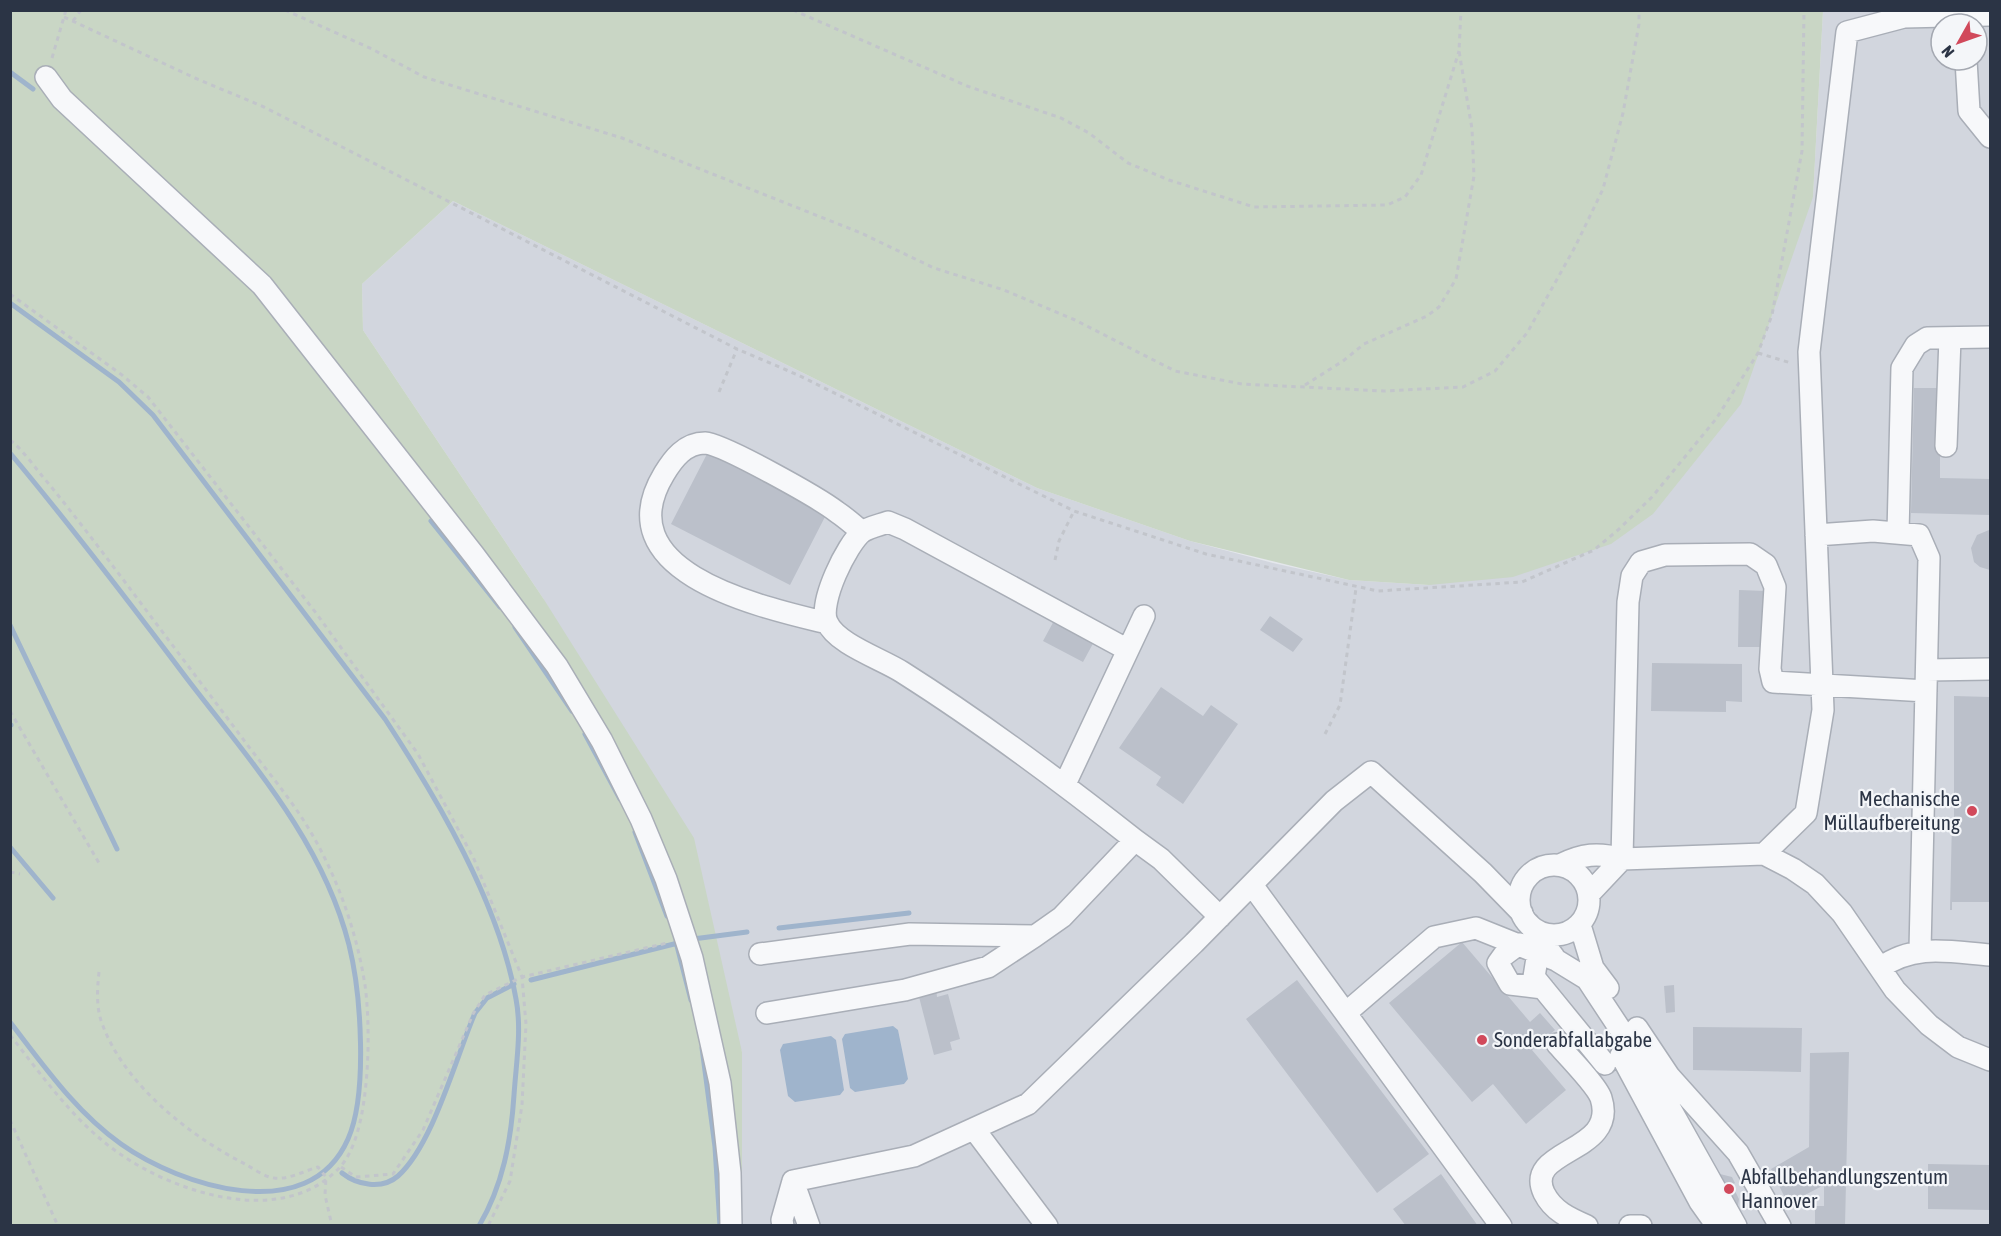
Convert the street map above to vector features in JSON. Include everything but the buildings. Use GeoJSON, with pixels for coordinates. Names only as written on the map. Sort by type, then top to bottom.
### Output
{"type":"FeatureCollection","features":[{"type":"Feature","properties":{"kind":"lane"},"geometry":{"type":"LineString","coordinates":[[1764,854],[1806,813],[1823,710],[1809,352],[1847,32],[1904,17],[1929,19]]}},
{"type":"Feature","properties":{"kind":"lane"},"geometry":{"type":"LineString","coordinates":[[1967,72],[1969,111],[1990,136]]}},
{"type":"Feature","properties":{"kind":"lane"},"geometry":{"type":"LineString","coordinates":[[46,77],[62,99],[262,285],[481,564],[557,666],[602,741],[641,819],[666,879],[700,987],[720,1083],[730,1173],[731,1226]]}},
{"type":"Feature","properties":{"kind":"lane"},"geometry":{"type":"LineString","coordinates":[[1898,533],[1902,368],[1916,345],[1927,338],[1990,337]]}},
{"type":"Feature","properties":{"kind":"lane"},"geometry":{"type":"LineString","coordinates":[[1946,446],[1950,338]]}},
{"type":"Feature","properties":{"kind":"lane"},"geometry":{"type":"LineString","coordinates":[[862,532],[826,504],[714,444],[692,445],[682,451],[663,476],[655,492],[650,516],[655,537],[686,571],[734,598],[827,622],[847,643],[884,661],[960,709],[1065,784],[1161,859],[1220,917]]}},
{"type":"Feature","properties":{"kind":"lane"},"geometry":{"type":"LineString","coordinates":[[827,622],[824,603],[841,564],[862,532],[888,522],[905,529],[1128,650]]}},
{"type":"Feature","properties":{"kind":"lane"},"geometry":{"type":"LineString","coordinates":[[1816,535],[1873,531],[1919,535],[1929,558],[1920,950]]}},
{"type":"Feature","properties":{"kind":"lane"},"geometry":{"type":"LineString","coordinates":[[1589,894],[1622,859],[1628,602],[1632,576],[1641,562],[1665,555],[1750,554],[1766,565],[1775,587],[1770,669],[1773,682],[1822,686],[1926,680],[1990,669]]}},
{"type":"Feature","properties":{"kind":"lane"},"geometry":{"type":"LineString","coordinates":[[1065,784],[1144,616]]}},
{"type":"Feature","properties":{"kind":"lane"},"geometry":{"type":"LineString","coordinates":[[793,1181],[914,1156],[1028,1104],[1220,917],[1334,801],[1371,772],[1483,873],[1525,918],[1548,935],[1571,931],[1580,925],[1586,916],[1589,894],[1579,875],[1560,866],[1549,865],[1529,876],[1483,873]]}},
{"type":"Feature","properties":{"kind":"lane"},"geometry":{"type":"LineString","coordinates":[[767,1013],[905,990],[988,967],[1062,917],[1135,840]]}},
{"type":"Feature","properties":{"kind":"lane"},"geometry":{"type":"LineString","coordinates":[[1560,866],[1571,860],[1602,853],[1622,859],[1764,854],[1815,884],[1842,913],[1895,990],[1929,1025],[1958,1047],[1990,1060]]}},
{"type":"Feature","properties":{"kind":"lane"},"geometry":{"type":"LineString","coordinates":[[1529,876],[1520,893],[1525,918],[1538,952],[1628,1065],[1700,1202],[1717,1226]]}},
{"type":"Feature","properties":{"kind":"lane"},"geometry":{"type":"LineString","coordinates":[[1252,885],[1502,1226]]}},
{"type":"Feature","properties":{"kind":"lane"},"geometry":{"type":"LineString","coordinates":[[1580,925],[1593,968],[1728,1160],[1764,1226]]}},
{"type":"Feature","properties":{"kind":"lane"},"geometry":{"type":"LineString","coordinates":[[1347,1012],[1434,938],[1476,928],[1538,952],[1587,979],[1657,1085],[1736,1226]]}},
{"type":"Feature","properties":{"kind":"lane"},"geometry":{"type":"LineString","coordinates":[[760,954],[910,934],[1035,936]]}},
{"type":"Feature","properties":{"kind":"lane"},"geometry":{"type":"LineString","coordinates":[[1880,968],[1893,959],[1920,950],[1990,955]]}},
{"type":"Feature","properties":{"kind":"lane"},"geometry":{"type":"LineString","coordinates":[[1538,952],[1503,956],[1498,963],[1502,974],[1510,984],[1543,988]]}},
{"type":"Feature","properties":{"kind":"lane"},"geometry":{"type":"LineString","coordinates":[[1538,952],[1534,977],[1605,1064]]}},
{"type":"Feature","properties":{"kind":"lane"},"geometry":{"type":"LineString","coordinates":[[1557,1044],[1601,1096],[1603,1109],[1599,1126],[1593,1136],[1540,1172],[1539,1182],[1548,1200],[1558,1212],[1587,1226]]}},
{"type":"Feature","properties":{"kind":"lane"},"geometry":{"type":"LineString","coordinates":[[1669,1076],[1728,1140],[1780,1226]]}},
{"type":"Feature","properties":{"kind":"lane"},"geometry":{"type":"LineString","coordinates":[[974,1129],[1047,1226]]}},
{"type":"Feature","properties":{"kind":"lane"},"geometry":{"type":"LineString","coordinates":[[783,1226],[782,1220],[793,1181]]}},
{"type":"Feature","properties":{"kind":"lane"},"geometry":{"type":"LineString","coordinates":[[793,1181],[809,1226]]}},
{"type":"Feature","properties":{"kind":"lane"},"geometry":{"type":"LineString","coordinates":[[1630,1226],[1641,1226]]}},
{"type":"Feature","properties":{"kind":"path"},"geometry":{"type":"LineString","coordinates":[[46,77],[66,10]]}},
{"type":"Feature","properties":{"kind":"path"},"geometry":{"type":"LineString","coordinates":[[73,21],[81,10]]}},
{"type":"Feature","properties":{"kind":"path"},"geometry":{"type":"LineString","coordinates":[[285,10],[334,31],[423,77],[622,138],[861,233],[934,268],[1004,290],[1075,320],[1175,371],[1242,384],[1384,391],[1463,387],[1495,371],[1527,333],[1575,247],[1603,189],[1623,113],[1639,24],[1639,10]]}},
{"type":"Feature","properties":{"kind":"path"},"geometry":{"type":"LineString","coordinates":[[793,10],[967,86],[1061,118],[1089,133],[1128,163],[1169,180],[1254,207],[1387,205],[1405,197],[1420,175],[1459,51]]}},
{"type":"Feature","properties":{"kind":"path"},"geometry":{"type":"LineString","coordinates":[[1304,386],[1343,361],[1364,344],[1427,316],[1439,307],[1456,279],[1474,176],[1472,129],[1459,51],[1461,10]]}},
{"type":"Feature","properties":{"kind":"path"},"geometry":{"type":"LineString","coordinates":[[64,17],[195,78],[264,107],[737,349],[798,375],[1074,511],[1206,554],[1378,591],[1522,582],[1594,550],[1652,497],[1716,419],[1758,353],[1772,315],[1802,151],[1804,10]]}},
{"type":"Feature","properties":{"kind":"path"},"geometry":{"type":"LineString","coordinates":[[10,294],[123,375],[148,397],[316,612],[418,754],[474,859],[522,977],[526,1024],[522,1105],[510,1181],[488,1226]]}},
{"type":"Feature","properties":{"kind":"path"},"geometry":{"type":"LineString","coordinates":[[719,392],[737,349]]}},
{"type":"Feature","properties":{"kind":"path"},"geometry":{"type":"LineString","coordinates":[[1758,353],[1809,372]]}},
{"type":"Feature","properties":{"kind":"path"},"geometry":{"type":"LineString","coordinates":[[10,440],[69,508],[304,822],[335,879],[356,942],[365,986],[367,1030],[362,1117],[354,1143],[341,1167],[300,1193],[251,1200],[193,1190],[166,1180],[118,1153],[77,1118],[10,1035]]}},
{"type":"Feature","properties":{"kind":"path"},"geometry":{"type":"LineString","coordinates":[[1055,560],[1059,541],[1074,511]]}},
{"type":"Feature","properties":{"kind":"path"},"geometry":{"type":"LineString","coordinates":[[1325,734],[1340,705],[1356,587]]}},
{"type":"Feature","properties":{"kind":"path"},"geometry":{"type":"LineString","coordinates":[[10,711],[99,863]]}},
{"type":"Feature","properties":{"kind":"path"},"geometry":{"type":"LineString","coordinates":[[10,872],[20,874]]}},
{"type":"Feature","properties":{"kind":"path"},"geometry":{"type":"LineString","coordinates":[[341,1167],[356,1178],[393,1174],[423,1130],[473,1014],[485,995],[522,977],[686,939]]}},
{"type":"Feature","properties":{"kind":"path"},"geometry":{"type":"LineString","coordinates":[[99,972],[98,1007],[111,1043],[126,1067],[166,1109],[228,1155],[272,1178],[284,1178],[318,1167],[326,1178],[325,1195],[332,1226]]}},
{"type":"Feature","properties":{"kind":"path"},"geometry":{"type":"LineString","coordinates":[[10,1120],[58,1226]]}},
{"type":"Feature","properties":{"kind":"shaded area"},"geometry":{"type":"Polygon","coordinates":[[[1823,11],[1990,11],[1990,1225],[742,1225],[742,1052],[543,598],[363,330],[362,284],[453,201],[1037,488],[1190,541],[1273,563],[1349,580],[1429,585],[1813,197],[1823,11]]]}},
{"type":"Feature","properties":{"kind":"green space"},"geometry":{"type":"Polygon","coordinates":[[[10,11],[1823,11],[1813,197],[1741,404],[1653,514],[1611,544],[1513,577],[1429,585],[1349,580],[1190,541],[1037,488],[453,201],[362,284],[363,330],[543,598],[694,838],[742,1052],[742,1226],[11,1225],[10,11]]]}},
{"type":"Feature","properties":{"kind":"water"},"geometry":{"type":"Polygon","coordinates":[[[893,1026],[898,1030],[908,1079],[904,1084],[855,1092],[850,1088],[842,1039],[845,1034],[893,1026]]]}},
{"type":"Feature","properties":{"kind":"water"},"geometry":{"type":"Polygon","coordinates":[[[831,1036],[836,1040],[844,1090],[840,1095],[795,1102],[788,1096],[780,1050],[783,1044],[831,1036]]]}},
{"type":"Feature","properties":{"kind":"waterway"},"geometry":{"type":"LineString","coordinates":[[10,72],[33,89]]}},
{"type":"Feature","properties":{"kind":"waterway"},"geometry":{"type":"LineString","coordinates":[[10,303],[119,382],[153,415],[385,719],[425,783],[464,853],[496,926],[508,963],[518,1011],[518,1047],[508,1146],[500,1179],[479,1226]]}},
{"type":"Feature","properties":{"kind":"waterway"},"geometry":{"type":"LineString","coordinates":[[10,453],[100,565],[260,773],[303,838],[322,872],[337,907],[349,945],[357,989],[360,1070],[354,1120],[348,1139],[329,1166],[304,1183],[275,1191],[242,1191],[208,1184],[146,1159],[121,1144],[89,1118],[48,1072],[10,1022]]}},
{"type":"Feature","properties":{"kind":"waterway"},"geometry":{"type":"LineString","coordinates":[[431,521],[500,607]]}},
{"type":"Feature","properties":{"kind":"waterway"},"geometry":{"type":"LineString","coordinates":[[10,625],[117,849]]}},
{"type":"Feature","properties":{"kind":"waterway"},"geometry":{"type":"LineString","coordinates":[[515,627],[572,711]]}},
{"type":"Feature","properties":{"kind":"waterway"},"geometry":{"type":"LineString","coordinates":[[585,734],[620,799]]}},
{"type":"Feature","properties":{"kind":"waterway"},"geometry":{"type":"LineString","coordinates":[[635,832],[667,916]]}},
{"type":"Feature","properties":{"kind":"waterway"},"geometry":{"type":"LineString","coordinates":[[10,847],[53,898]]}},
{"type":"Feature","properties":{"kind":"waterway"},"geometry":{"type":"LineString","coordinates":[[779,928],[909,913]]}},
{"type":"Feature","properties":{"kind":"waterway"},"geometry":{"type":"LineString","coordinates":[[693,939],[747,932]]}},
{"type":"Feature","properties":{"kind":"waterway"},"geometry":{"type":"LineString","coordinates":[[676,942],[691,1000]]}},
{"type":"Feature","properties":{"kind":"waterway"},"geometry":{"type":"LineString","coordinates":[[531,980],[678,943]]}},
{"type":"Feature","properties":{"kind":"waterway"},"geometry":{"type":"LineString","coordinates":[[342,1173],[362,1183],[385,1183],[398,1176],[411,1162],[433,1122],[475,1013],[487,998],[514,984]]}},
{"type":"Feature","properties":{"kind":"waterway"},"geometry":{"type":"LineString","coordinates":[[702,1048],[715,1147],[720,1226]]}},
{"type":"Feature","properties":{"kind":"place","name":"Mechanische Müllaufbereitung"},"geometry":{"type":"Point","coordinates":[1972,811]}},
{"type":"Feature","properties":{"kind":"place","name":"Sonderabfallabgabe"},"geometry":{"type":"Point","coordinates":[1482,1040]}},
{"type":"Feature","properties":{"kind":"place","name":"Abfallbehandlungszentum Hannover"},"geometry":{"type":"Point","coordinates":[1729,1189]}}]}
